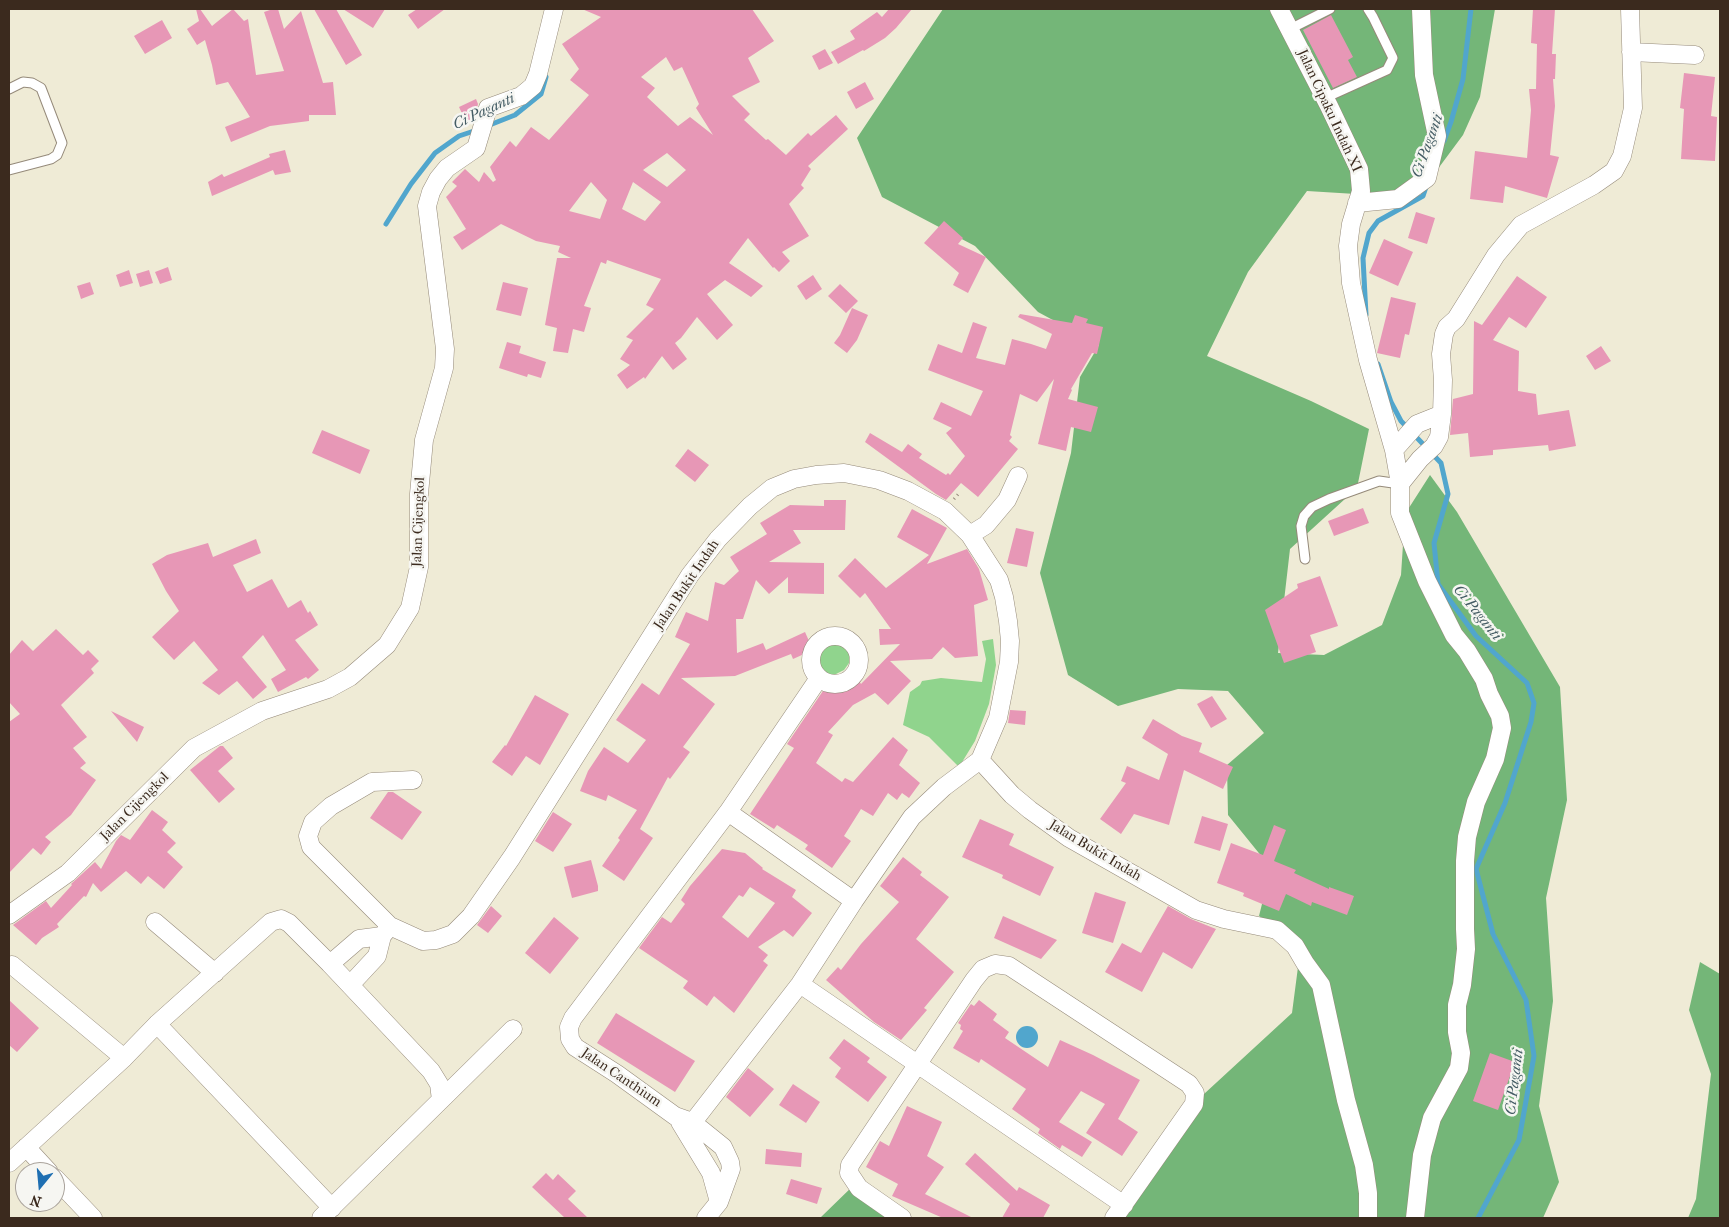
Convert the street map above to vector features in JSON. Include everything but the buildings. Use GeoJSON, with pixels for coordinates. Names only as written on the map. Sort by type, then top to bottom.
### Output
{"type":"FeatureCollection","features":[{"type":"Feature","properties":{"kind":"street","name":"Jalan Cijengkol"},"geometry":{"type":"LineString","coordinates":[[9,916],[68,873],[194,748],[262,711],[328,689],[350,677],[387,645],[410,608],[419,567],[419,494],[424,440],[445,359],[427,206],[431,192],[438,179],[448,168],[476,148],[488,108],[521,96],[533,86],[538,74],[554,9]]}},
{"type":"Feature","properties":{"kind":"street","name":"Jalan Cipaku Indah XI"},"geometry":{"type":"LineString","coordinates":[[1279,9],[1359,169],[1361,191],[1351,224],[1348,246],[1351,283],[1368,360],[1399,444],[1400,513],[1427,581],[1454,635],[1467,651],[1484,679],[1489,694],[1496,706],[1502,728],[1495,759],[1476,802],[1465,861],[1464,929],[1466,949],[1462,985],[1457,1005],[1457,1032],[1461,1053],[1455,1078],[1441,1099],[1432,1118],[1422,1155],[1414,1218]]}},
{"type":"Feature","properties":{"kind":"street"},"geometry":{"type":"LineString","coordinates":[[1357,203],[1398,199],[1427,178],[1437,136],[1424,75],[1421,9]]}},
{"type":"Feature","properties":{"kind":"street"},"geometry":{"type":"LineString","coordinates":[[1400,484],[1420,459],[1434,446],[1439,437],[1443,380],[1441,354],[1447,327],[1456,319],[1496,255],[1521,225],[1594,185],[1614,171],[1622,156],[1633,108],[1630,9]]}},
{"type":"Feature","properties":{"kind":"street"},"geometry":{"type":"LineString","coordinates":[[1631,52],[1695,55]]}},
{"type":"Feature","properties":{"kind":"street"},"geometry":{"type":"LineString","coordinates":[[1399,444],[1417,424],[1442,414]]}},
{"type":"Feature","properties":{"kind":"street","name":"Jalan Bukit Indah"},"geometry":{"type":"LineString","coordinates":[[386,931],[424,941],[436,940],[453,934],[471,916],[512,857],[704,555],[750,506],[772,488],[794,479],[816,474],[844,473],[879,480],[908,491],[944,512],[970,535],[999,580],[1004,597],[1010,641],[1009,662],[998,718],[980,760],[1012,795],[1069,838],[1196,910],[1224,919],[1277,930],[1295,946],[1321,985],[1346,1100],[1364,1165],[1368,1193],[1368,1218]]}},
{"type":"Feature","properties":{"kind":"street"},"geometry":{"type":"LineString","coordinates":[[970,535],[986,525],[1007,500],[1018,476]]}},
{"type":"Feature","properties":{"kind":"street","name":"Jalan Canthium"},"geometry":{"type":"LineString","coordinates":[[706,1218],[719,1202],[731,1169],[724,1147],[689,1127],[617,1074],[575,1047],[570,1039],[569,1028],[573,1018],[728,812],[819,678]]}},
{"type":"Feature","properties":{"kind":"street"},"geometry":{"type":"LineString","coordinates":[[689,1127],[800,984],[912,817],[944,787],[980,760]]}},
{"type":"Feature","properties":{"kind":"street"},"geometry":{"type":"LineString","coordinates":[[386,931],[311,847],[308,836],[313,822],[330,806],[372,782],[413,780]]}},
{"type":"Feature","properties":{"kind":"street"},"geometry":{"type":"LineString","coordinates":[[728,812],[854,901]]}},
{"type":"Feature","properties":{"kind":"street"},"geometry":{"type":"LineString","coordinates":[[9,1163],[124,1058],[157,1024],[271,922],[280,919],[289,923],[330,964],[431,1071],[438,1084],[441,1100]]}},
{"type":"Feature","properties":{"kind":"street"},"geometry":{"type":"LineString","coordinates":[[155,922],[215,973]]}},
{"type":"Feature","properties":{"kind":"street"},"geometry":{"type":"LineString","coordinates":[[330,964],[359,939],[386,931]]}},
{"type":"Feature","properties":{"kind":"street"},"geometry":{"type":"LineString","coordinates":[[350,985],[377,956],[386,931]]}},
{"type":"Feature","properties":{"kind":"street"},"geometry":{"type":"LineString","coordinates":[[12,964],[124,1058]]}},
{"type":"Feature","properties":{"kind":"street"},"geometry":{"type":"LineString","coordinates":[[800,984],[918,1064],[1119,1212],[1194,1104],[1195,1093],[1189,1084],[1009,966],[995,964],[983,969],[974,980],[918,1064],[850,1165],[849,1173],[859,1188],[902,1218]]}},
{"type":"Feature","properties":{"kind":"street"},"geometry":{"type":"LineString","coordinates":[[157,1024],[327,1213],[513,1029]]}},
{"type":"Feature","properties":{"kind":"street"},"geometry":{"type":"LineString","coordinates":[[26,1148],[39,1162]]}},
{"type":"Feature","properties":{"kind":"street"},"geometry":{"type":"LineString","coordinates":[[65,1191],[83,1215]]}},
{"type":"Feature","properties":{"kind":"lane"},"geometry":{"type":"LineString","coordinates":[[1290,29],[1330,9]]}},
{"type":"Feature","properties":{"kind":"lane"},"geometry":{"type":"LineString","coordinates":[[1325,98],[1386,70],[1393,58],[1374,17],[1368,9]]}},
{"type":"Feature","properties":{"kind":"lane"},"geometry":{"type":"LineString","coordinates":[[9,89],[23,82],[32,83],[41,88],[62,142],[57,155],[9,170]]}},
{"type":"Feature","properties":{"kind":"lane"},"geometry":{"type":"LineString","coordinates":[[1305,559],[1301,526],[1304,516],[1312,507],[1379,481],[1400,484]]}},
{"type":"Feature","properties":{"kind":"green space"},"geometry":{"type":"Polygon","coordinates":[[[943,9],[1495,9],[1480,97],[1463,135],[1420,193],[1372,195],[1307,191],[1248,272],[1207,356],[1311,401],[1369,429],[1357,488],[1290,549],[1278,653],[1324,655],[1382,625],[1401,575],[1405,514],[1430,475],[1457,512],[1560,687],[1567,800],[1546,898],[1553,1001],[1539,1106],[1559,1182],[1543,1218],[1111,1218],[1204,1094],[1292,1013],[1301,944],[1259,916],[1271,868],[1228,815],[1227,765],[1264,733],[1228,691],[1178,689],[1118,706],[1068,675],[1040,573],[1071,453],[1080,377],[1099,345],[1038,312],[975,246],[882,197],[857,138],[943,9]]]}},
{"type":"Feature","properties":{"kind":"green space"},"geometry":{"type":"Polygon","coordinates":[[[993,639],[996,665],[989,704],[975,741],[959,767],[929,737],[903,725],[910,692],[920,685],[922,681],[941,678],[982,682],[986,659],[982,641],[993,639]]]}},
{"type":"Feature","properties":{"kind":"green space"},"geometry":{"type":"Polygon","coordinates":[[[827,643],[845,647],[849,654],[849,663],[844,670],[836,674],[831,675],[824,672],[817,662],[821,646],[827,643]]]}},
{"type":"Feature","properties":{"kind":"green space"},"geometry":{"type":"Polygon","coordinates":[[[1700,962],[1720,974],[1720,1218],[1688,1218],[1696,1199],[1711,1074],[1689,1010],[1700,962]]]}},
{"type":"Feature","properties":{"kind":"green space"},"geometry":{"type":"Polygon","coordinates":[[[857,1182],[908,1218],[820,1218],[857,1182]]]}},
{"type":"Feature","properties":{"kind":"water"},"geometry":{"type":"Polygon","coordinates":[[[1027,1026],[1035,1029],[1038,1037],[1035,1045],[1027,1048],[1019,1045],[1016,1037],[1019,1029],[1027,1026]]]}},
{"type":"Feature","properties":{"kind":"waterway","name":"Ci Paganti"},"geometry":{"type":"LineString","coordinates":[[1444,141],[1463,79],[1471,9]]}},
{"type":"Feature","properties":{"kind":"waterway","name":"Ci Paganti"},"geometry":{"type":"LineString","coordinates":[[487,126],[515,115],[541,94],[546,77]]}},
{"type":"Feature","properties":{"kind":"waterway","name":"Ci Paganti"},"geometry":{"type":"LineString","coordinates":[[386,224],[411,184],[435,153],[459,136],[477,130]]}},
{"type":"Feature","properties":{"kind":"waterway","name":"Ci Paganti"},"geometry":{"type":"LineString","coordinates":[[1366,315],[1363,258],[1369,233],[1378,221],[1423,196],[1427,184]]}},
{"type":"Feature","properties":{"kind":"waterway","name":"Ci Paganti"},"geometry":{"type":"LineString","coordinates":[[1378,364],[1391,402],[1401,421],[1441,463],[1448,494],[1434,543],[1438,584],[1476,636],[1527,683],[1534,703],[1531,722],[1505,803],[1476,869],[1493,934],[1526,1000],[1534,1056],[1519,1140],[1478,1218]]}}]}
